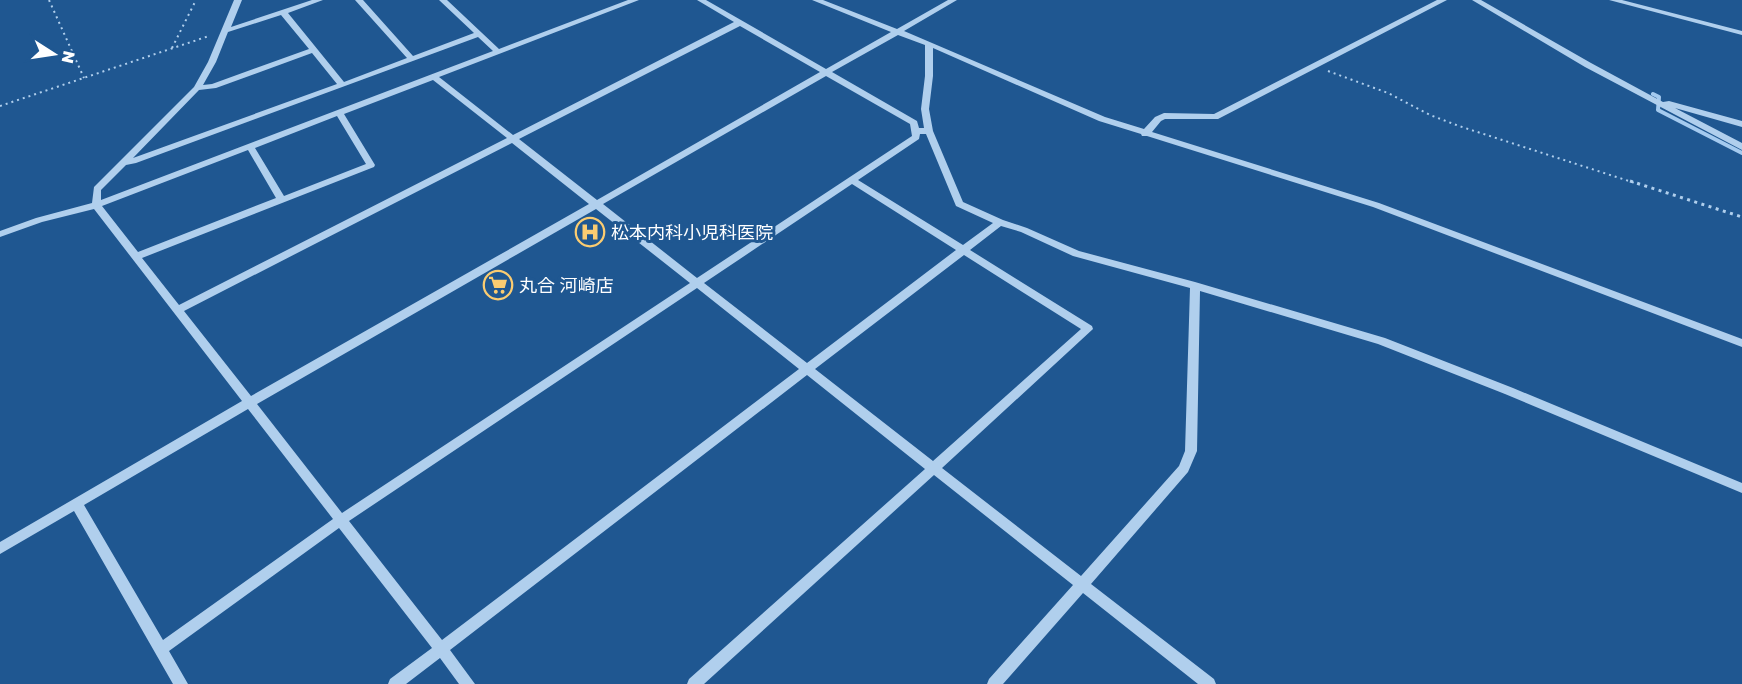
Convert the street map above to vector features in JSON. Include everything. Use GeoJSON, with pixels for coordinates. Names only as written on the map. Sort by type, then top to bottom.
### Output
{"type":"FeatureCollection","features":[{"type":"Feature","properties":{"kind":"street"},"geometry":{"type":"LineString","coordinates":[[238,0],[212,62],[197,88],[97,189],[96,205],[439,650],[468,684]]}},
{"type":"Feature","properties":{"kind":"street"},"geometry":{"type":"LineString","coordinates":[[225,31],[319,0]]}},
{"type":"Feature","properties":{"kind":"street"},"geometry":{"type":"LineString","coordinates":[[359,0],[412,59]]}},
{"type":"Feature","properties":{"kind":"street"},"geometry":{"type":"LineString","coordinates":[[443,0],[498,52]]}},
{"type":"Feature","properties":{"kind":"street"},"geometry":{"type":"LineString","coordinates":[[0,234],[39,220],[96,205],[635,0]]}},
{"type":"Feature","properties":{"kind":"street"},"geometry":{"type":"LineString","coordinates":[[160,650],[341,520],[696,283],[854,181],[916,137],[914,123],[701,0]]}},
{"type":"Feature","properties":{"kind":"street"},"geometry":{"type":"LineString","coordinates":[[816,0],[929,44],[1102,119],[1376,205],[1742,343]]}},
{"type":"Feature","properties":{"kind":"street"},"geometry":{"type":"LineString","coordinates":[[0,548],[250,402],[953,0]]}},
{"type":"Feature","properties":{"kind":"street"},"geometry":{"type":"LineString","coordinates":[[1145,134],[1158,118],[1164,116],[1215,117],[1443,0]]}},
{"type":"Feature","properties":{"kind":"street"},"geometry":{"type":"LineString","coordinates":[[1476,0],[1650,100],[1742,147]]}},
{"type":"Feature","properties":{"kind":"street"},"geometry":{"type":"LineString","coordinates":[[1613,0],[1742,33]]}},
{"type":"Feature","properties":{"kind":"street"},"geometry":{"type":"LineString","coordinates":[[283,12],[342,85]]}},
{"type":"Feature","properties":{"kind":"street"},"geometry":{"type":"LineString","coordinates":[[178,310],[512,137],[739,23]]}},
{"type":"Feature","properties":{"kind":"street"},"geometry":{"type":"LineString","coordinates":[[122,163],[133,161],[478,34]]}},
{"type":"Feature","properties":{"kind":"street"},"geometry":{"type":"LineString","coordinates":[[929,44],[930,65],[925,109],[929,131],[959,204],[1076,254],[1195,286],[1381,341],[1509,391],[1742,488]]}},
{"type":"Feature","properties":{"kind":"street"},"geometry":{"type":"LineString","coordinates":[[197,88],[213,86],[314,50]]}},
{"type":"Feature","properties":{"kind":"street"},"geometry":{"type":"LineString","coordinates":[[434,77],[1209,684]]}},
{"type":"Feature","properties":{"kind":"street"},"geometry":{"type":"LineString","coordinates":[[1650,100],[1742,124]]}},
{"type":"Feature","properties":{"kind":"street"},"geometry":{"type":"LineString","coordinates":[[137,256],[371,165],[339,113]]}},
{"type":"Feature","properties":{"kind":"street"},"geometry":{"type":"LineString","coordinates":[[915,131],[929,131]]}},
{"type":"Feature","properties":{"kind":"street"},"geometry":{"type":"LineString","coordinates":[[250,147],[282,200]]}},
{"type":"Feature","properties":{"kind":"street"},"geometry":{"type":"LineString","coordinates":[[694,684],[1088,329],[854,181]]}},
{"type":"Feature","properties":{"kind":"street"},"geometry":{"type":"LineString","coordinates":[[395,684],[1000,222]]}},
{"type":"Feature","properties":{"kind":"street"},"geometry":{"type":"LineString","coordinates":[[994,684],[1184,469],[1191,451],[1195,286]]}},
{"type":"Feature","properties":{"kind":"street"},"geometry":{"type":"LineString","coordinates":[[77,504],[181,684]]}},
{"type":"Feature","properties":{"kind":"path"},"geometry":{"type":"LineString","coordinates":[[49,0],[84,78]]}},
{"type":"Feature","properties":{"kind":"path"},"geometry":{"type":"LineString","coordinates":[[171,50],[196,0]]}},
{"type":"Feature","properties":{"kind":"path"},"geometry":{"type":"LineString","coordinates":[[0,106],[225,31]]}},
{"type":"Feature","properties":{"kind":"path"},"geometry":{"type":"LineString","coordinates":[[1316,67],[1388,93],[1430,115],[1459,126],[1742,218]]}},
{"type":"Feature","properties":{"kind":"waterway"},"geometry":{"type":"LineString","coordinates":[[1653,94],[1659,97],[1658,110],[1742,153]]}},
{"type":"Feature","properties":{"kind":"place","name":"松本内科小児科医院"},"geometry":{"type":"Point","coordinates":[590,232]}},
{"type":"Feature","properties":{"kind":"place","name":"丸合 河崎店"},"geometry":{"type":"Point","coordinates":[498,285]}}]}
